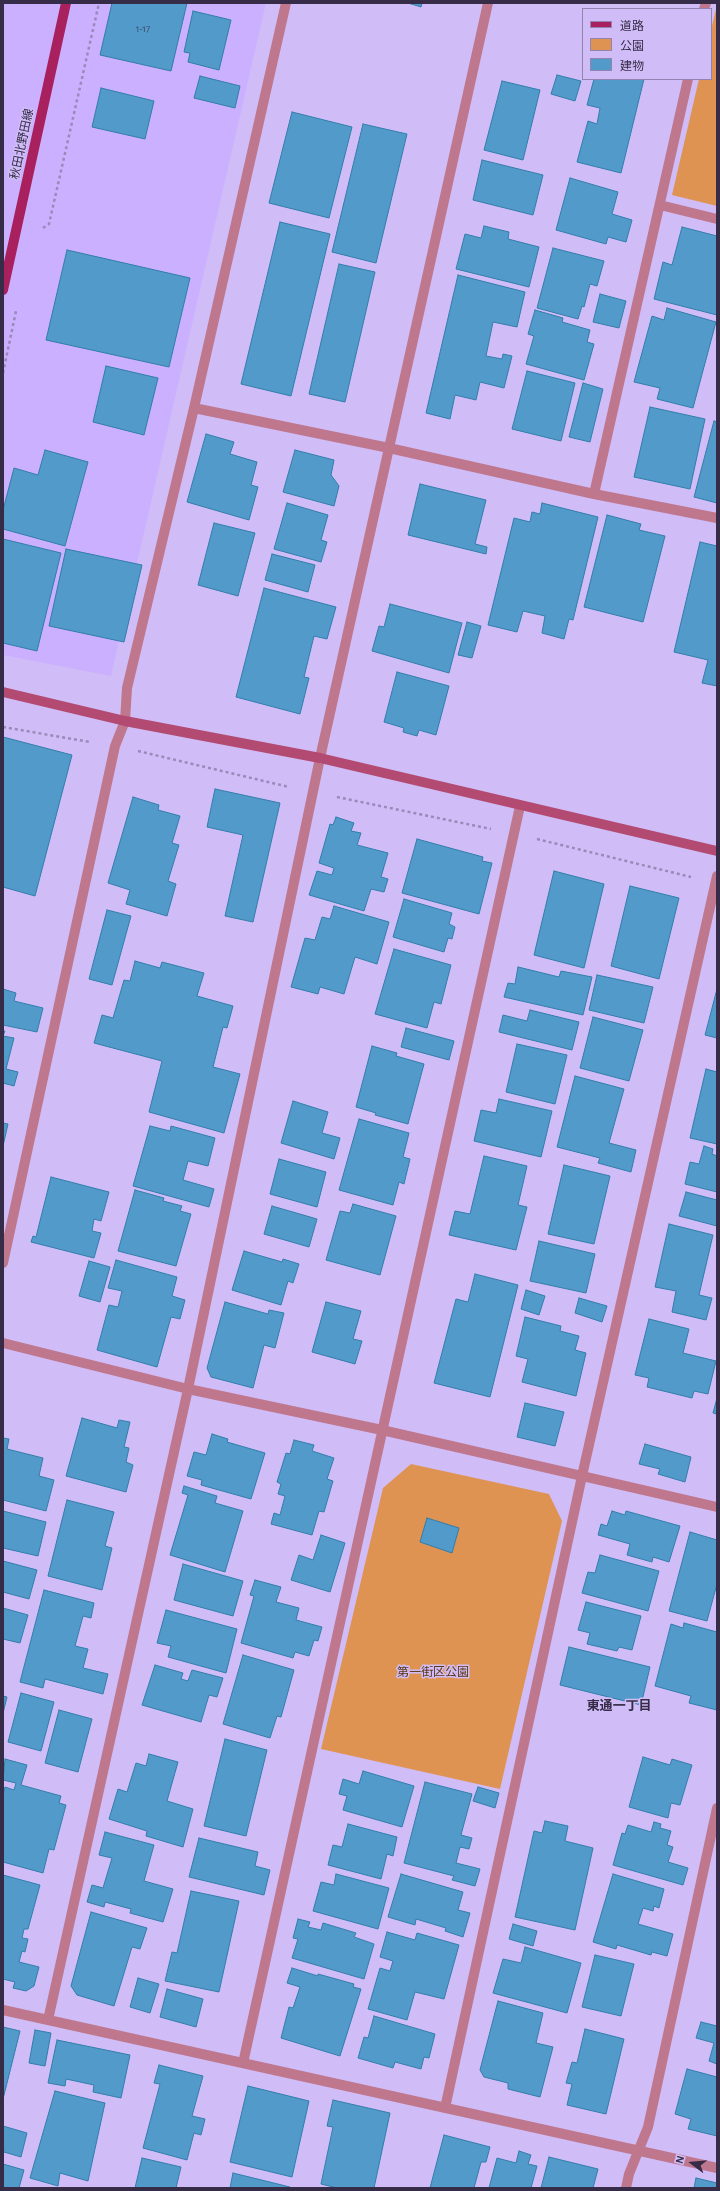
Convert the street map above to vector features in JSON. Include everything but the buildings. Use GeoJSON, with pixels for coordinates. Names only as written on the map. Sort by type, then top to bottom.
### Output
{"type":"FeatureCollection","features":[{"type":"Feature","properties":{"kind":"main road","name":"秋田北野田線"},"geometry":{"type":"LineString","coordinates":[[3,290],[66,3]]}},
{"type":"Feature","properties":{"kind":"street"},"geometry":{"type":"LineString","coordinates":[[3,1263],[115,746],[125,721],[127,688],[194,408],[286,3]]}},
{"type":"Feature","properties":{"kind":"street"},"geometry":{"type":"LineString","coordinates":[[48,2020],[188,1389],[312,792],[488,3]]}},
{"type":"Feature","properties":{"kind":"street"},"geometry":{"type":"LineString","coordinates":[[594,494],[688,80]]}},
{"type":"Feature","properties":{"kind":"street"},"geometry":{"type":"LineString","coordinates":[[660,205],[717,219]]}},
{"type":"Feature","properties":{"kind":"street"},"geometry":{"type":"LineString","coordinates":[[194,408],[389,448],[594,494],[717,518]]}},
{"type":"Feature","properties":{"kind":"street"},"geometry":{"type":"LineString","coordinates":[[3,692],[125,721],[320,758],[717,851]]}},
{"type":"Feature","properties":{"kind":"street"},"geometry":{"type":"LineString","coordinates":[[243,2063],[520,806]]}},
{"type":"Feature","properties":{"kind":"street"},"geometry":{"type":"LineString","coordinates":[[445,2108],[582,1476],[716,879]]}},
{"type":"Feature","properties":{"kind":"street"},"geometry":{"type":"LineString","coordinates":[[3,1344],[188,1389],[382,1430],[717,1506]]}},
{"type":"Feature","properties":{"kind":"street"},"geometry":{"type":"LineString","coordinates":[[626,2188],[629,2174],[648,2127],[717,1808]]}},
{"type":"Feature","properties":{"kind":"street"},"geometry":{"type":"LineString","coordinates":[[3,2010],[717,2168]]}},
{"type":"Feature","properties":{"kind":"path"},"geometry":{"type":"LineString","coordinates":[[3,727],[115,746],[312,792],[514,834],[716,879]]}},
{"type":"Feature","properties":{"kind":"shaded area"},"geometry":{"type":"Polygon","coordinates":[[[3,3],[266,3],[111,676],[3,655],[3,3]]]}},
{"type":"Feature","properties":{"kind":"green space"},"geometry":{"type":"Polygon","coordinates":[[[717,5],[717,206],[672,195],[699,80],[712,80],[712,26],[717,5]]]}},
{"type":"Feature","properties":{"kind":"green space","name":"第一街区公園"},"geometry":{"type":"Polygon","coordinates":[[[411,1464],[549,1494],[562,1521],[500,1789],[321,1749],[383,1488],[411,1464]]]}},
{"type":"Feature","properties":{"kind":"district","name":"東通一丁目"},"geometry":{"type":"Point","coordinates":[619,1706]}}]}
